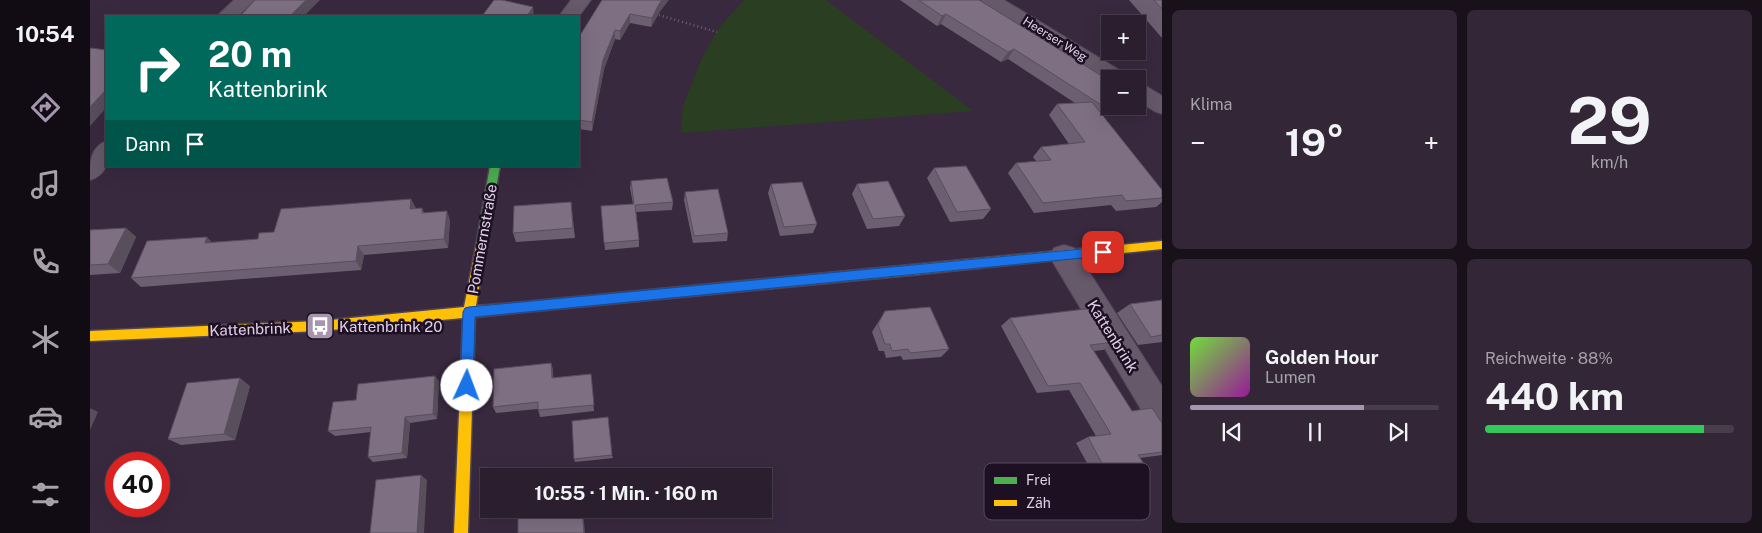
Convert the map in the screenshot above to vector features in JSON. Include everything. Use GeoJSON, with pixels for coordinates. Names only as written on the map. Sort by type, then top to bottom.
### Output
{"type":"FeatureCollection","features":[{"type":"Feature","properties":{"kind":"street"},"geometry":{"type":"LineString","coordinates":[[228,15],[245,0]]}},
{"type":"Feature","properties":{"kind":"street"},"geometry":{"type":"LineString","coordinates":[[570,15],[581,0]]}},
{"type":"Feature","properties":{"kind":"street","name":"Heerser Weg"},"geometry":{"type":"LineString","coordinates":[[991,0],[1104,70]]}},
{"type":"Feature","properties":{"kind":"street"},"geometry":{"type":"LineString","coordinates":[[1146,96],[1162,106]]}},
{"type":"Feature","properties":{"kind":"street"},"geometry":{"type":"LineString","coordinates":[[90,171],[105,151]]}},
{"type":"Feature","properties":{"kind":"street","name":"Pommernstraße"},"geometry":{"type":"LineString","coordinates":[[469,312],[495,167]]}},
{"type":"Feature","properties":{"kind":"street","name":"Kattenbrink"},"geometry":{"type":"LineString","coordinates":[[90,336],[320,326],[1064,256],[1162,245]]}},
{"type":"Feature","properties":{"kind":"street","name":"Kattenbrink"},"geometry":{"type":"LineString","coordinates":[[1064,256],[1162,415]]}},
{"type":"Feature","properties":{"kind":"street"},"geometry":{"type":"LineString","coordinates":[[461,533],[469,312]]}},
{"type":"Feature","properties":{"kind":"path"},"geometry":{"type":"LineString","coordinates":[[654,14],[716,32]]}},
{"type":"Feature","properties":{"kind":"green space"},"geometry":{"type":"Polygon","coordinates":[[[744,0],[826,0],[973,111],[681,133],[683,106],[702,58],[718,29],[744,0]]]}},
{"type":"Feature","properties":{"kind":"building"},"geometry":{"type":"Polygon","coordinates":[[[255,0],[306,0],[291,15],[241,15],[255,0]]]}},
{"type":"Feature","properties":{"kind":"building"},"geometry":{"type":"Polygon","coordinates":[[[494,0],[533,7],[528,15],[483,15],[494,0]]]}},
{"type":"Feature","properties":{"kind":"building"},"geometry":{"type":"Polygon","coordinates":[[[602,0],[662,0],[652,18],[630,14],[620,31],[615,30],[603,60],[592,122],[580,120],[580,35],[602,0]]]}},
{"type":"Feature","properties":{"kind":"building"},"geometry":{"type":"Polygon","coordinates":[[[919,0],[979,0],[1101,75],[1101,105],[1014,49],[1008,52],[946,14],[942,16],[919,0]]]}},
{"type":"Feature","properties":{"kind":"building"},"geometry":{"type":"Polygon","coordinates":[[[1154,0],[1162,0],[1162,9],[1154,0]]]}},
{"type":"Feature","properties":{"kind":"building"},"geometry":{"type":"Polygon","coordinates":[[[90,49],[105,50],[105,91],[90,107],[90,49]]]}},
{"type":"Feature","properties":{"kind":"building"},"geometry":{"type":"Polygon","coordinates":[[[1092,102],[1162,190],[1162,198],[1126,201],[1122,195],[1043,203],[1016,163],[1051,160],[1041,147],[1085,142],[1057,104],[1092,102]]]}},
{"type":"Feature","properties":{"kind":"building"},"geometry":{"type":"Polygon","coordinates":[[[966,166],[991,209],[957,212],[934,168],[966,166]]]}},
{"type":"Feature","properties":{"kind":"building"},"geometry":{"type":"Polygon","coordinates":[[[667,178],[673,202],[635,205],[639,240],[604,243],[601,206],[634,204],[631,181],[667,178]]]}},
{"type":"Feature","properties":{"kind":"building"},"geometry":{"type":"Polygon","coordinates":[[[888,181],[905,216],[873,219],[857,184],[888,181]]]}},
{"type":"Feature","properties":{"kind":"building"},"geometry":{"type":"Polygon","coordinates":[[[802,182],[817,224],[784,227],[771,184],[802,182]]]}},
{"type":"Feature","properties":{"kind":"building"},"geometry":{"type":"Polygon","coordinates":[[[718,189],[728,233],[694,236],[685,192],[718,189]]]}},
{"type":"Feature","properties":{"kind":"building"},"geometry":{"type":"Polygon","coordinates":[[[411,199],[410,209],[422,208],[422,213],[447,211],[444,239],[358,246],[356,261],[131,278],[147,241],[207,237],[205,243],[258,239],[259,233],[274,232],[281,209],[411,199]]]}},
{"type":"Feature","properties":{"kind":"building"},"geometry":{"type":"Polygon","coordinates":[[[571,202],[573,228],[513,233],[514,206],[571,202]]]}},
{"type":"Feature","properties":{"kind":"building"},"geometry":{"type":"Polygon","coordinates":[[[126,228],[108,264],[90,265],[90,230],[126,228]]]}},
{"type":"Feature","properties":{"kind":"building"},"geometry":{"type":"Polygon","coordinates":[[[1162,300],[1162,335],[1151,337],[1130,304],[1162,300]]]}},
{"type":"Feature","properties":{"kind":"building"},"geometry":{"type":"Polygon","coordinates":[[[930,307],[949,349],[910,353],[908,349],[892,351],[890,344],[885,344],[878,324],[885,311],[930,307]]]}},
{"type":"Feature","properties":{"kind":"building"},"geometry":{"type":"Polygon","coordinates":[[[1094,308],[1115,342],[1090,345],[1132,411],[1152,408],[1162,423],[1162,452],[1138,455],[1143,463],[1102,463],[1088,437],[1111,434],[1080,383],[1048,386],[1010,318],[1094,308]]]}},
{"type":"Feature","properties":{"kind":"building"},"geometry":{"type":"Polygon","coordinates":[[[551,363],[552,378],[591,374],[594,405],[538,410],[538,402],[493,407],[494,369],[551,363]]]}},
{"type":"Feature","properties":{"kind":"building"},"geometry":{"type":"Polygon","coordinates":[[[435,376],[433,414],[405,417],[402,453],[368,457],[371,427],[328,431],[333,402],[356,400],[358,384],[435,376]]]}},
{"type":"Feature","properties":{"kind":"building"},"geometry":{"type":"Polygon","coordinates":[[[240,378],[224,434],[168,439],[187,383],[240,378]]]}},
{"type":"Feature","properties":{"kind":"building"},"geometry":{"type":"Polygon","coordinates":[[[608,417],[612,455],[574,459],[572,421],[608,417]]]}},
{"type":"Feature","properties":{"kind":"building"},"geometry":{"type":"Polygon","coordinates":[[[421,475],[417,533],[370,533],[376,480],[421,475]]]}},
{"type":"Feature","properties":{"kind":"building"},"geometry":{"type":"Polygon","coordinates":[[[518,518],[583,518],[584,533],[518,533],[518,518]]]}},
{"type":"Feature","properties":{"kind":"traffic: fast"},"geometry":{"type":"LineString","coordinates":[[481,246],[495,167]]}},
{"type":"Feature","properties":{"kind":"traffic: fast"},"geometry":{"type":"LineString","coordinates":[[514,308],[911,270]]}},
{"type":"Feature","properties":{"kind":"traffic: slow"},"geometry":{"type":"LineString","coordinates":[[911,270],[1162,245]]}},
{"type":"Feature","properties":{"kind":"traffic: slow"},"geometry":{"type":"LineString","coordinates":[[461,533],[469,312],[481,246]]}},
{"type":"Feature","properties":{"kind":"traffic: slow"},"geometry":{"type":"LineString","coordinates":[[90,336],[320,326],[514,308]]}},
{"type":"Feature","properties":{"kind":"place","name":"Kattenbrink 20"},"geometry":{"type":"Point","coordinates":[320,326]}},
{"type":"Feature","properties":{"kind":"route"},"geometry":{"type":"LineString","coordinates":[[467,386],[469,312],[1103,252]]}}]}
